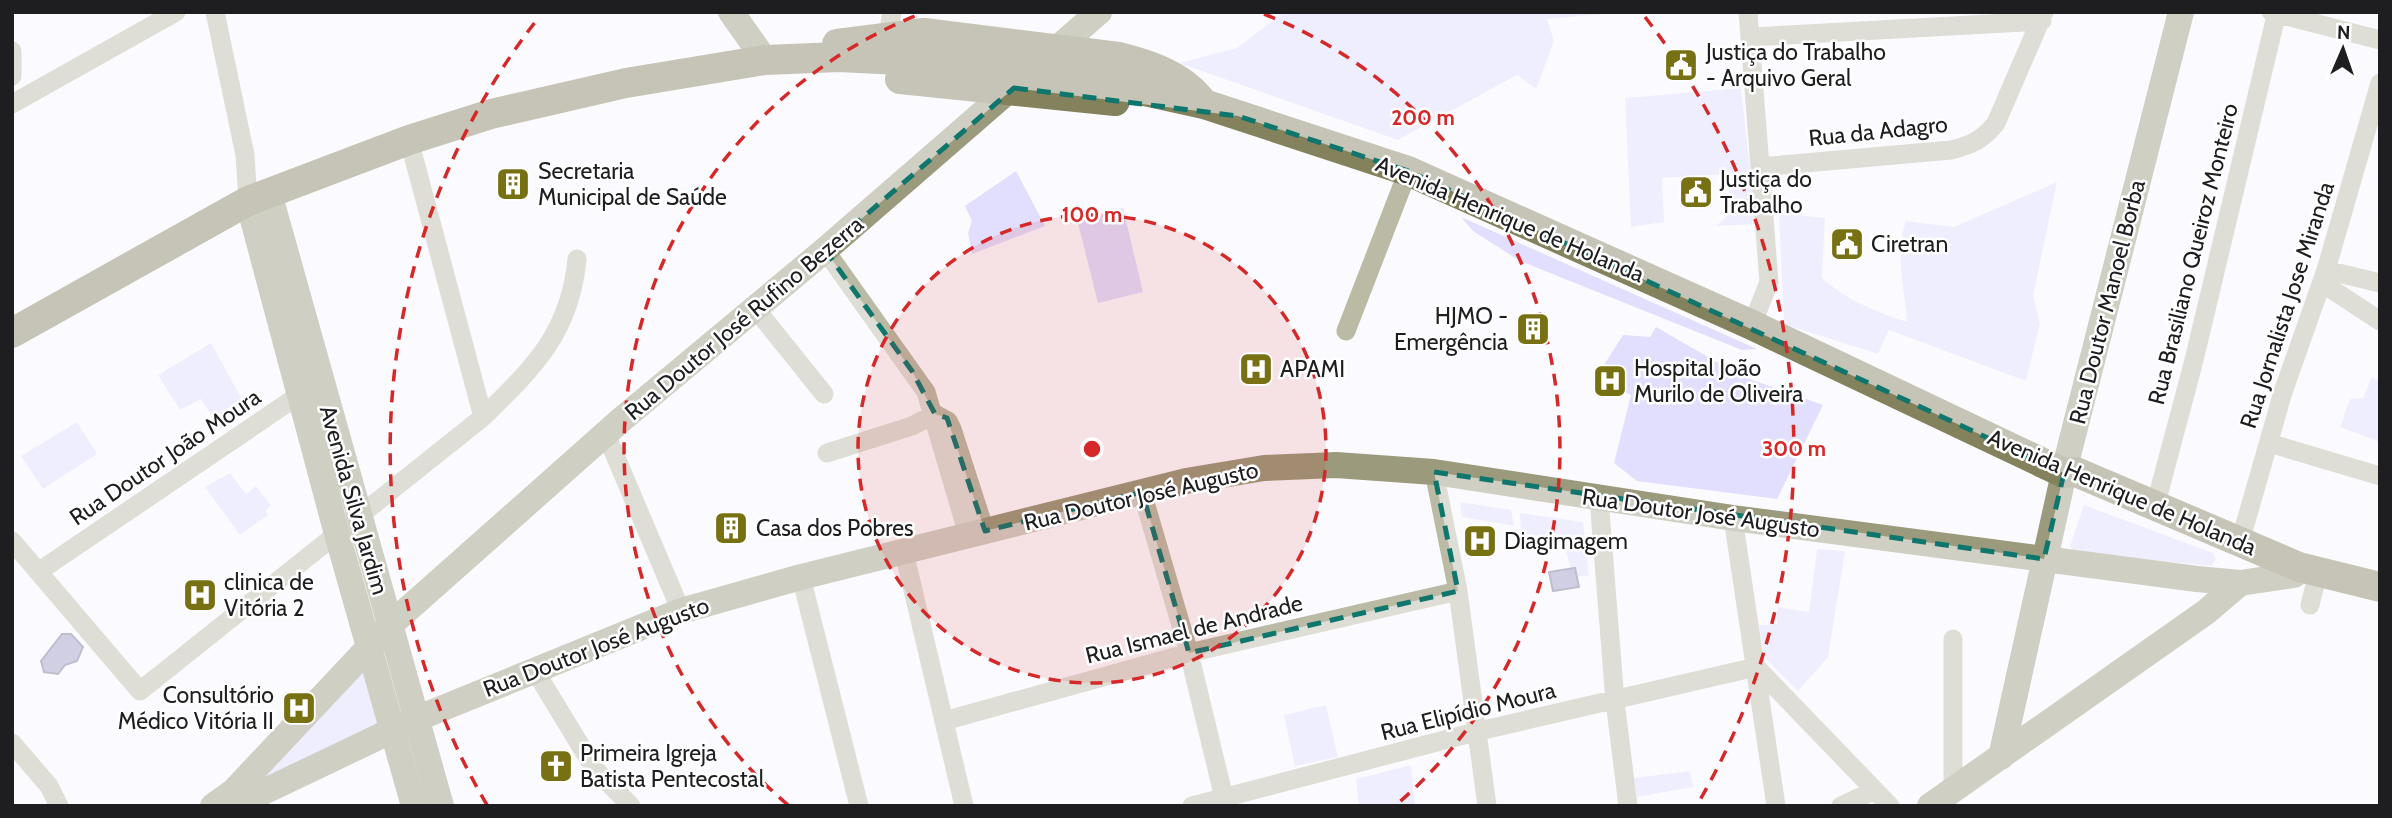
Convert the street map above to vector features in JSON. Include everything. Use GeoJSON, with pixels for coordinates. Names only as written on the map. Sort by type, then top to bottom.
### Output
{"type":"FeatureCollection","features":[{"type":"Feature","properties":{"kind":"main road"},"geometry":{"type":"LineString","coordinates":[[731,12],[779,59],[846,72],[1014,88],[1238,116]]}},
{"type":"Feature","properties":{"kind":"main road","name":"Rua Doutor Manoel Borba"},"geometry":{"type":"LineString","coordinates":[[2001,757],[2064,473],[2181,12]]}},
{"type":"Feature","properties":{"kind":"main road","name":"Rua Doutor José Rufino Bezerra"},"geometry":{"type":"LineString","coordinates":[[230,801],[390,625],[606,434],[1014,88],[1095,14]]}},
{"type":"Feature","properties":{"kind":"main road"},"geometry":{"type":"LineString","coordinates":[[779,59],[832,45],[890,24],[925,33],[1058,48],[1147,64],[1185,85],[1204,104]]}},
{"type":"Feature","properties":{"kind":"main road","name":"Avenida Henrique de Holanda"},"geometry":{"type":"LineString","coordinates":[[12,333],[259,197],[409,140],[491,114],[626,83],[779,59],[960,63],[1086,78],[1204,104],[1408,170],[1752,325],[2064,473],[2076,472],[2299,566],[2380,587]]}},
{"type":"Feature","properties":{"kind":"main road","name":"Avenida Silva Jardim"},"geometry":{"type":"LineString","coordinates":[[259,197],[310,391],[337,534],[369,645],[441,806]]}},
{"type":"Feature","properties":{"kind":"main road","name":"Avenida Silva Jardim"},"geometry":{"type":"LineString","coordinates":[[310,391],[359,517],[390,625],[414,806]]}},
{"type":"Feature","properties":{"kind":"main road","name":"Rua Doutor José Augusto"},"geometry":{"type":"LineString","coordinates":[[230,801],[534,669],[681,611],[801,577],[1142,492],[1222,474],[1293,465],[1384,467],[1434,472],[1733,518],[2045,559],[2313,590]]}},
{"type":"Feature","properties":{"kind":"main road"},"geometry":{"type":"LineString","coordinates":[[2064,473],[2072,481],[2313,590],[2380,598]]}},
{"type":"Feature","properties":{"kind":"main road"},"geometry":{"type":"LineString","coordinates":[[1930,806],[2206,612],[2240,583]]}},
{"type":"Feature","properties":{"kind":"street"},"geometry":{"type":"LineString","coordinates":[[12,104],[176,12]]}},
{"type":"Feature","properties":{"kind":"street"},"geometry":{"type":"LineString","coordinates":[[215,12],[245,155],[259,197]]}},
{"type":"Feature","properties":{"kind":"street"},"geometry":{"type":"LineString","coordinates":[[1748,12],[1769,282],[1752,325]]}},
{"type":"Feature","properties":{"kind":"street"},"geometry":{"type":"LineString","coordinates":[[2275,13],[2380,40]]}},
{"type":"Feature","properties":{"kind":"street","name":"Rua Brasiliano Queiroz Monteiro"},"geometry":{"type":"LineString","coordinates":[[2155,507],[2194,360],[2275,13]]}},
{"type":"Feature","properties":{"kind":"street"},"geometry":{"type":"LineString","coordinates":[[1751,37],[2043,17]]}},
{"type":"Feature","properties":{"kind":"street","name":"Rua da Adagro"},"geometry":{"type":"LineString","coordinates":[[1760,167],[1951,150],[1970,145],[1985,137],[1996,123],[2043,17]]}},
{"type":"Feature","properties":{"kind":"street"},"geometry":{"type":"LineString","coordinates":[[12,51],[12,76]]}},
{"type":"Feature","properties":{"kind":"street","name":"Rua Jornalista Jose Miranda"},"geometry":{"type":"LineString","coordinates":[[2240,542],[2283,392],[2324,277],[2380,83]]}},
{"type":"Feature","properties":{"kind":"street"},"geometry":{"type":"LineString","coordinates":[[409,140],[483,417]]}},
{"type":"Feature","properties":{"kind":"street"},"geometry":{"type":"LineString","coordinates":[[1346,331],[1408,170]]}},
{"type":"Feature","properties":{"kind":"street"},"geometry":{"type":"LineString","coordinates":[[825,250],[912,371],[935,414],[948,421],[976,533]]}},
{"type":"Feature","properties":{"kind":"street"},"geometry":{"type":"LineString","coordinates":[[12,541],[141,691],[483,417],[517,384],[558,332],[571,304],[578,258]]}},
{"type":"Feature","properties":{"kind":"street"},"geometry":{"type":"LineString","coordinates":[[2324,277],[2380,283]]}},
{"type":"Feature","properties":{"kind":"street"},"geometry":{"type":"LineString","coordinates":[[2324,277],[2380,321]]}},
{"type":"Feature","properties":{"kind":"street"},"geometry":{"type":"LineString","coordinates":[[755,308],[824,394]]}},
{"type":"Feature","properties":{"kind":"street","name":"Rua Doutor João Moura"},"geometry":{"type":"LineString","coordinates":[[38,572],[310,391]]}},
{"type":"Feature","properties":{"kind":"street"},"geometry":{"type":"LineString","coordinates":[[827,453],[912,426],[935,414]]}},
{"type":"Feature","properties":{"kind":"street"},"geometry":{"type":"LineString","coordinates":[[606,434],[681,611]]}},
{"type":"Feature","properties":{"kind":"street"},"geometry":{"type":"LineString","coordinates":[[2269,443],[2380,476]]}},
{"type":"Feature","properties":{"kind":"street"},"geometry":{"type":"LineString","coordinates":[[1434,472],[1458,591],[1487,806]]}},
{"type":"Feature","properties":{"kind":"street"},"geometry":{"type":"LineString","coordinates":[[1142,492],[1189,653],[1225,802]]}},
{"type":"Feature","properties":{"kind":"street"},"geometry":{"type":"LineString","coordinates":[[1599,499],[1615,701],[1628,806]]}},
{"type":"Feature","properties":{"kind":"street"},"geometry":{"type":"LineString","coordinates":[[1733,518],[1776,806]]}},
{"type":"Feature","properties":{"kind":"street"},"geometry":{"type":"LineString","coordinates":[[904,552],[964,806]]}},
{"type":"Feature","properties":{"kind":"street"},"geometry":{"type":"LineString","coordinates":[[801,577],[859,806]]}},
{"type":"Feature","properties":{"kind":"street","name":"Rua Ismael de Andrade"},"geometry":{"type":"LineString","coordinates":[[944,721],[1189,653],[1458,591]]}},
{"type":"Feature","properties":{"kind":"street"},"geometry":{"type":"LineString","coordinates":[[1953,639],[1953,788]]}},
{"type":"Feature","properties":{"kind":"street"},"geometry":{"type":"LineString","coordinates":[[1756,667],[1890,806]]}},
{"type":"Feature","properties":{"kind":"street","name":"Rua Elipídio Moura"},"geometry":{"type":"LineString","coordinates":[[1192,806],[1225,802],[1479,731],[1756,667]]}},
{"type":"Feature","properties":{"kind":"street"},"geometry":{"type":"LineString","coordinates":[[534,669],[594,768],[631,806]]}},
{"type":"Feature","properties":{"kind":"street"},"geometry":{"type":"LineString","coordinates":[[12,743],[49,786],[59,806]]}},
{"type":"Feature","properties":{"kind":"street"},"geometry":{"type":"LineString","coordinates":[[1841,806],[1875,790]]}},
{"type":"Feature","properties":{"kind":"highlighted area"},"geometry":{"type":"Polygon","coordinates":[[[1014,88],[1238,116],[1408,171],[2064,473],[2044,559],[1434,472],[1458,591],[1189,653],[1142,492],[985,531],[947,418],[935,414],[912,371],[825,250],[1014,88]]]}},
{"type":"Feature","properties":{"kind":"shaded area"},"geometry":{"type":"Polygon","coordinates":[[[1284,12],[1616,13],[1547,19],[1554,41],[1536,89],[1517,75],[1398,140],[1179,63],[1237,48],[1284,12]]]}},
{"type":"Feature","properties":{"kind":"shaded area"},"geometry":{"type":"Polygon","coordinates":[[[1741,88],[1756,224],[1716,226],[1731,212],[1727,174],[1662,178],[1664,222],[1631,227],[1625,98],[1741,88]]]}},
{"type":"Feature","properties":{"kind":"shaded area"},"geometry":{"type":"Polygon","coordinates":[[[1016,171],[1045,226],[972,254],[968,233],[972,221],[965,206],[1016,171]]]}},
{"type":"Feature","properties":{"kind":"shaded area"},"geometry":{"type":"Polygon","coordinates":[[[2057,182],[2033,296],[2040,323],[2026,381],[1889,330],[1878,354],[1784,324],[1779,213],[1825,218],[1822,278],[1852,299],[1907,322],[1901,272],[1901,246],[1906,221],[1954,227],[2057,182]]]}},
{"type":"Feature","properties":{"kind":"shaded area"},"geometry":{"type":"Polygon","coordinates":[[[1123,208],[1143,292],[1098,303],[1077,219],[1123,208]]]}},
{"type":"Feature","properties":{"kind":"shaded area"},"geometry":{"type":"Polygon","coordinates":[[[1461,217],[1757,349],[1742,350],[1520,261],[1473,231],[1461,217]]]}},
{"type":"Feature","properties":{"kind":"shaded area"},"geometry":{"type":"Polygon","coordinates":[[[1656,327],[1741,376],[1823,405],[1777,499],[1637,481],[1614,463],[1631,395],[1595,379],[1623,335],[1650,337],[1656,327]]]}},
{"type":"Feature","properties":{"kind":"shaded area"},"geometry":{"type":"Polygon","coordinates":[[[211,343],[244,403],[213,418],[201,399],[180,410],[158,375],[211,343]]]}},
{"type":"Feature","properties":{"kind":"shaded area"},"geometry":{"type":"Polygon","coordinates":[[[2372,377],[2380,382],[2380,442],[2340,427],[2350,399],[2363,398],[2372,377]]]}},
{"type":"Feature","properties":{"kind":"shaded area"},"geometry":{"type":"Polygon","coordinates":[[[77,422],[97,454],[43,489],[21,456],[77,422]]]}},
{"type":"Feature","properties":{"kind":"shaded area"},"geometry":{"type":"Polygon","coordinates":[[[230,473],[246,494],[256,486],[271,505],[266,511],[268,515],[240,535],[205,487],[230,473]]]}},
{"type":"Feature","properties":{"kind":"shaded area"},"geometry":{"type":"Polygon","coordinates":[[[1460,502],[1511,510],[1514,526],[1462,517],[1460,502]]]}},
{"type":"Feature","properties":{"kind":"shaded area"},"geometry":{"type":"Polygon","coordinates":[[[2084,505],[2213,553],[2216,559],[2211,566],[2074,552],[2070,546],[2084,505]]]}},
{"type":"Feature","properties":{"kind":"shaded area"},"geometry":{"type":"Polygon","coordinates":[[[1520,513],[1583,522],[1589,576],[1573,576],[1561,535],[1521,536],[1520,513]]]}},
{"type":"Feature","properties":{"kind":"shaded area"},"geometry":{"type":"Polygon","coordinates":[[[1817,549],[1845,551],[1828,657],[1798,691],[1765,658],[1759,625],[1777,624],[1777,607],[1809,612],[1817,549]]]}},
{"type":"Feature","properties":{"kind":"shaded area"},"geometry":{"type":"Polygon","coordinates":[[[1575,568],[1579,587],[1553,591],[1549,572],[1575,568]]]}},
{"type":"Feature","properties":{"kind":"shaded area"},"geometry":{"type":"Polygon","coordinates":[[[62,634],[71,634],[83,647],[77,661],[65,665],[58,674],[44,672],[41,661],[62,634]]]}},
{"type":"Feature","properties":{"kind":"shaded area"},"geometry":{"type":"Polygon","coordinates":[[[367,654],[388,723],[247,793],[367,654]]]}},
{"type":"Feature","properties":{"kind":"shaded area"},"geometry":{"type":"Polygon","coordinates":[[[1326,705],[1338,757],[1295,766],[1284,715],[1326,705]]]}},
{"type":"Feature","properties":{"kind":"shaded area"},"geometry":{"type":"Polygon","coordinates":[[[1411,765],[1415,806],[1359,806],[1356,779],[1411,765]]]}},
{"type":"Feature","properties":{"kind":"shaded area"},"geometry":{"type":"Polygon","coordinates":[[[1690,771],[1693,787],[1637,797],[1634,778],[1690,771]]]}},
{"type":"Feature","properties":{"kind":"place","name":"Justiça do Trabalho - Arquivo Geral"},"geometry":{"type":"Point","coordinates":[1681,65]}},
{"type":"Feature","properties":{"kind":"place","name":"Secretaria Municipal de Saúde"},"geometry":{"type":"Point","coordinates":[513,184]}},
{"type":"Feature","properties":{"kind":"place","name":"Justiça do Trabalho"},"geometry":{"type":"Point","coordinates":[1696,192]}},
{"type":"Feature","properties":{"kind":"place","name":"Ciretran"},"geometry":{"type":"Point","coordinates":[1847,244]}},
{"type":"Feature","properties":{"kind":"place","name":"HJMO - Emergência"},"geometry":{"type":"Point","coordinates":[1533,329]}},
{"type":"Feature","properties":{"kind":"place","name":"APAMI"},"geometry":{"type":"Point","coordinates":[1256,369]}},
{"type":"Feature","properties":{"kind":"place","name":"Hospital João Murilo de Oliveira"},"geometry":{"type":"Point","coordinates":[1610,381]}},
{"type":"Feature","properties":{"kind":"place","name":"Casa dos Pobres"},"geometry":{"type":"Point","coordinates":[731,528]}},
{"type":"Feature","properties":{"kind":"place","name":"Diagimagem"},"geometry":{"type":"Point","coordinates":[1480,541]}},
{"type":"Feature","properties":{"kind":"place","name":"clinica de Vitória 2"},"geometry":{"type":"Point","coordinates":[200,595]}},
{"type":"Feature","properties":{"kind":"place","name":"Consultório Médico Vitória II"},"geometry":{"type":"Point","coordinates":[299,708]}},
{"type":"Feature","properties":{"kind":"place","name":"Primeira Igreja Batista Pentecostal"},"geometry":{"type":"Point","coordinates":[556,766]}}]}
